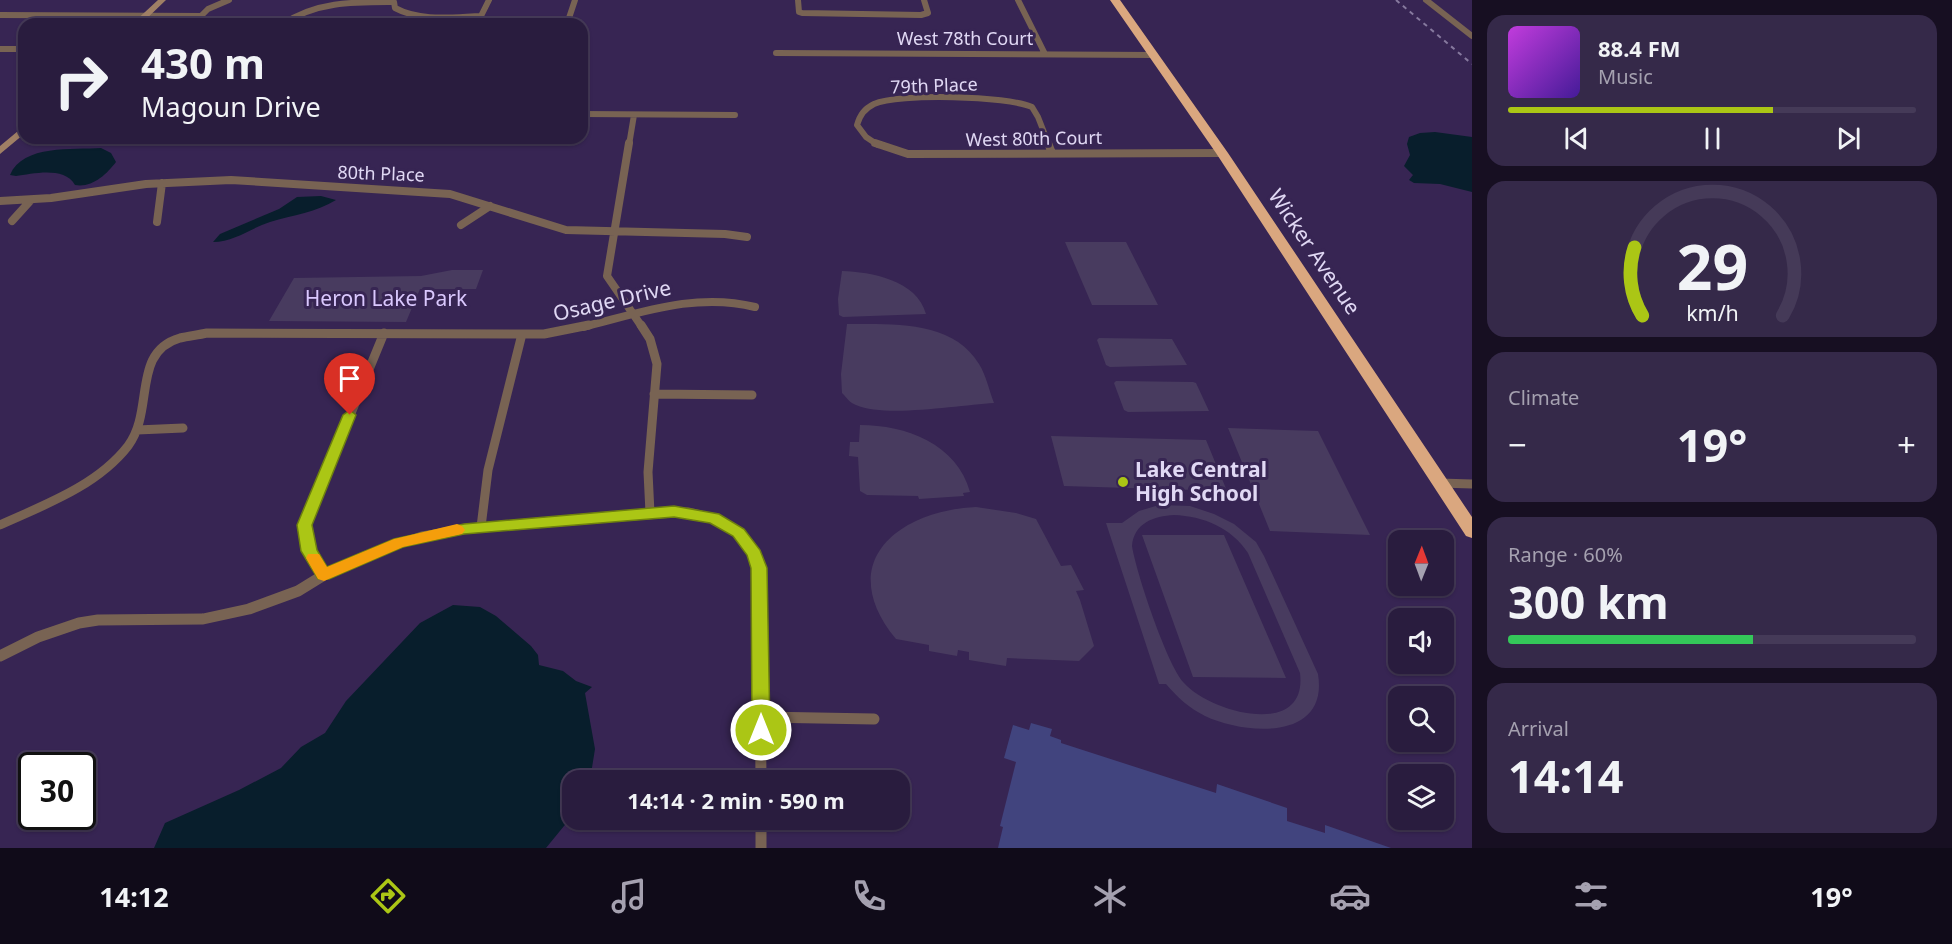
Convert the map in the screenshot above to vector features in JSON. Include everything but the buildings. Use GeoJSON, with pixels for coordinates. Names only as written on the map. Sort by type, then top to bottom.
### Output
{"type":"FeatureCollection","features":[{"type":"Feature","properties":{"kind":"highway","name":"Wicker Avenue"},"geometry":{"type":"LineString","coordinates":[[1115,0],[1222,153],[1472,531]]}},
{"type":"Feature","properties":{"kind":"street"},"geometry":{"type":"LineString","coordinates":[[143,18],[162,0]]}},
{"type":"Feature","properties":{"kind":"street"},"geometry":{"type":"LineString","coordinates":[[200,18],[208,9],[229,0]]}},
{"type":"Feature","properties":{"kind":"street"},"geometry":{"type":"LineString","coordinates":[[290,18],[311,9],[357,2],[394,2],[395,8],[399,11],[419,16],[481,16],[489,0]]}},
{"type":"Feature","properties":{"kind":"street"},"geometry":{"type":"LineString","coordinates":[[569,18],[575,0]]}},
{"type":"Feature","properties":{"kind":"street"},"geometry":{"type":"LineString","coordinates":[[798,0],[799,12],[807,14],[927,14],[924,0]]}},
{"type":"Feature","properties":{"kind":"street"},"geometry":{"type":"LineString","coordinates":[[1018,0],[1045,54]]}},
{"type":"Feature","properties":{"kind":"street"},"geometry":{"type":"LineString","coordinates":[[1426,0],[1472,36]]}},
{"type":"Feature","properties":{"kind":"street"},"geometry":{"type":"LineString","coordinates":[[0,15],[202,16]]}},
{"type":"Feature","properties":{"kind":"street"},"geometry":{"type":"LineString","coordinates":[[90,18],[93,15]]}},
{"type":"Feature","properties":{"kind":"street"},"geometry":{"type":"LineString","coordinates":[[0,49],[18,49]]}},
{"type":"Feature","properties":{"kind":"street","name":"West 78th Court"},"geometry":{"type":"LineString","coordinates":[[776,53],[1153,55]]}},
{"type":"Feature","properties":{"kind":"street","name":"79th Place"},"geometry":{"type":"LineString","coordinates":[[857,125],[861,113],[875,104],[894,100],[1002,99],[1023,101],[1032,106],[1036,113],[1052,153]]}},
{"type":"Feature","properties":{"kind":"street"},"geometry":{"type":"LineString","coordinates":[[588,114],[735,115]]}},
{"type":"Feature","properties":{"kind":"street"},"geometry":{"type":"LineString","coordinates":[[634,115],[607,276],[650,339],[657,364],[648,472],[650,513]]}},
{"type":"Feature","properties":{"kind":"street","name":"West 80th Court"},"geometry":{"type":"LineString","coordinates":[[857,125],[863,137],[883,147],[908,154],[1222,153]]}},
{"type":"Feature","properties":{"kind":"street"},"geometry":{"type":"LineString","coordinates":[[0,151],[18,134]]}},
{"type":"Feature","properties":{"kind":"street","name":"80th Place"},"geometry":{"type":"LineString","coordinates":[[0,200],[31,200],[162,183],[231,180],[318,187],[434,191],[566,230],[725,234],[747,237]]}},
{"type":"Feature","properties":{"kind":"street"},"geometry":{"type":"LineString","coordinates":[[157,222],[162,183]]}},
{"type":"Feature","properties":{"kind":"street"},"geometry":{"type":"LineString","coordinates":[[12,221],[31,200]]}},
{"type":"Feature","properties":{"kind":"street"},"geometry":{"type":"LineString","coordinates":[[461,225],[490,206]]}},
{"type":"Feature","properties":{"kind":"street","name":"Osage Drive"},"geometry":{"type":"LineString","coordinates":[[0,525],[69,493],[96,476],[130,444],[142,416],[151,357],[164,344],[177,338],[207,333],[522,334],[583,329],[674,305],[706,301],[739,301],[755,308]]}},
{"type":"Feature","properties":{"kind":"street"},"geometry":{"type":"LineString","coordinates":[[324,575],[309,551],[305,525],[384,333]]}},
{"type":"Feature","properties":{"kind":"street"},"geometry":{"type":"LineString","coordinates":[[480,527],[488,470],[522,334]]}},
{"type":"Feature","properties":{"kind":"street"},"geometry":{"type":"LineString","coordinates":[[654,394],[752,395]]}},
{"type":"Feature","properties":{"kind":"street"},"geometry":{"type":"LineString","coordinates":[[137,430],[183,428]]}},
{"type":"Feature","properties":{"kind":"street"},"geometry":{"type":"LineString","coordinates":[[1440,483],[1472,484]]}},
{"type":"Feature","properties":{"kind":"street"},"geometry":{"type":"LineString","coordinates":[[0,656],[57,629],[79,623],[98,620],[203,619],[241,611],[298,591],[324,575],[399,543],[447,531],[650,513],[688,512],[714,518],[739,532],[754,554],[759,568],[761,770]]}},
{"type":"Feature","properties":{"kind":"street"},"geometry":{"type":"LineString","coordinates":[[761,717],[874,719]]}},
{"type":"Feature","properties":{"kind":"street"},"geometry":{"type":"LineString","coordinates":[[761,830],[761,848]]}},
{"type":"Feature","properties":{"kind":"green space"},"geometry":{"type":"Polygon","coordinates":[[[1065,242],[1126,242],[1158,305],[1092,305],[1065,242]]]}},
{"type":"Feature","properties":{"kind":"green space","name":"Heron Lake Park"},"geometry":{"type":"Polygon","coordinates":[[[452,270],[483,270],[476,289],[420,289],[406,322],[269,321],[294,278],[421,276],[452,270]]]}},
{"type":"Feature","properties":{"kind":"green space"},"geometry":{"type":"Polygon","coordinates":[[[842,271],[866,273],[892,280],[913,293],[921,302],[926,314],[843,317],[839,315],[838,299],[842,271]]]}},
{"type":"Feature","properties":{"kind":"green space"},"geometry":{"type":"Polygon","coordinates":[[[847,324],[901,325],[937,332],[954,339],[968,350],[979,364],[994,403],[904,411],[869,409],[854,404],[842,393],[841,374],[847,324]]]}},
{"type":"Feature","properties":{"kind":"green space"},"geometry":{"type":"Polygon","coordinates":[[[1099,338],[1172,339],[1187,365],[1110,367],[1106,365],[1097,340],[1099,338]]]}},
{"type":"Feature","properties":{"kind":"green space"},"geometry":{"type":"Polygon","coordinates":[[[1116,381],[1193,382],[1196,383],[1209,411],[1128,412],[1124,410],[1114,383],[1116,381]]]}},
{"type":"Feature","properties":{"kind":"green space"},"geometry":{"type":"Polygon","coordinates":[[[860,425],[895,429],[927,440],[954,461],[970,492],[963,493],[964,496],[919,499],[918,496],[867,495],[860,491],[858,457],[849,456],[850,442],[859,442],[860,425]]]}},
{"type":"Feature","properties":{"kind":"green space"},"geometry":{"type":"Polygon","coordinates":[[[1228,428],[1318,431],[1370,535],[1270,531],[1228,428]]]}},
{"type":"Feature","properties":{"kind":"green space"},"geometry":{"type":"Polygon","coordinates":[[[1051,436],[1206,440],[1227,491],[1064,486],[1051,436]]]}},
{"type":"Feature","properties":{"kind":"green space"},"geometry":{"type":"Polygon","coordinates":[[[1159,505],[1190,506],[1234,524],[1256,542],[1318,674],[1318,696],[1311,712],[1298,722],[1281,727],[1261,729],[1241,727],[1205,716],[1184,702],[1166,684],[1159,684],[1106,523],[1122,523],[1139,511],[1159,505]],[[1167,516],[1146,522],[1137,532],[1132,546],[1153,618],[1177,673],[1184,683],[1197,694],[1235,710],[1255,714],[1274,713],[1289,707],[1298,694],[1300,673],[1248,553],[1225,530],[1206,521],[1185,516],[1167,516]]]}},
{"type":"Feature","properties":{"kind":"green space"},"geometry":{"type":"Polygon","coordinates":[[[976,507],[1016,513],[1036,519],[1061,566],[1071,565],[1084,590],[1076,591],[1094,646],[1079,661],[1007,658],[1006,666],[969,660],[969,652],[958,650],[957,656],[929,651],[929,645],[896,639],[878,612],[871,587],[873,565],[883,546],[899,531],[921,519],[947,511],[976,507]]]}},
{"type":"Feature","properties":{"kind":"green space"},"geometry":{"type":"Polygon","coordinates":[[[1142,535],[1224,535],[1286,678],[1193,677],[1142,535]]]}},
{"type":"Feature","properties":{"kind":"water"},"geometry":{"type":"Polygon","coordinates":[[[1435,132],[1472,137],[1472,192],[1440,184],[1414,183],[1409,180],[1413,175],[1404,166],[1410,155],[1407,144],[1409,137],[1420,133],[1435,132]]]}},
{"type":"Feature","properties":{"kind":"water"},"geometry":{"type":"Polygon","coordinates":[[[101,148],[111,153],[116,162],[103,176],[87,184],[75,185],[64,175],[56,173],[10,175],[16,165],[37,153],[63,149],[101,148]]]}},
{"type":"Feature","properties":{"kind":"water"},"geometry":{"type":"Polygon","coordinates":[[[321,196],[336,200],[313,210],[270,222],[228,240],[213,242],[220,234],[279,209],[297,197],[321,196]]]}},
{"type":"Feature","properties":{"kind":"water"},"geometry":{"type":"Polygon","coordinates":[[[453,605],[480,607],[496,616],[531,646],[538,655],[539,665],[563,671],[576,681],[592,687],[585,693],[595,749],[592,770],[562,770],[562,828],[546,848],[154,848],[165,823],[239,790],[281,768],[301,747],[325,733],[346,701],[420,623],[453,605]]]}},
{"type":"Feature","properties":{"kind":"railway"},"geometry":{"type":"LineString","coordinates":[[1396,0],[1472,64]]}},
{"type":"Feature","properties":{"kind":"slow traffic"},"geometry":{"type":"LineString","coordinates":[[313,558],[324,575],[378,550],[422,536],[457,530]]}},
{"type":"Feature","properties":{"kind":"place","name":"Lake Central High School"},"geometry":{"type":"Point","coordinates":[1123,482]}},
{"type":"Feature","properties":{"kind":"route"},"geometry":{"type":"LineString","coordinates":[[350,415],[305,525],[309,551],[324,575],[378,550],[399,543],[422,536],[464,529],[688,512],[714,518],[739,532],[748,542],[759,568],[761,730]]}}]}
